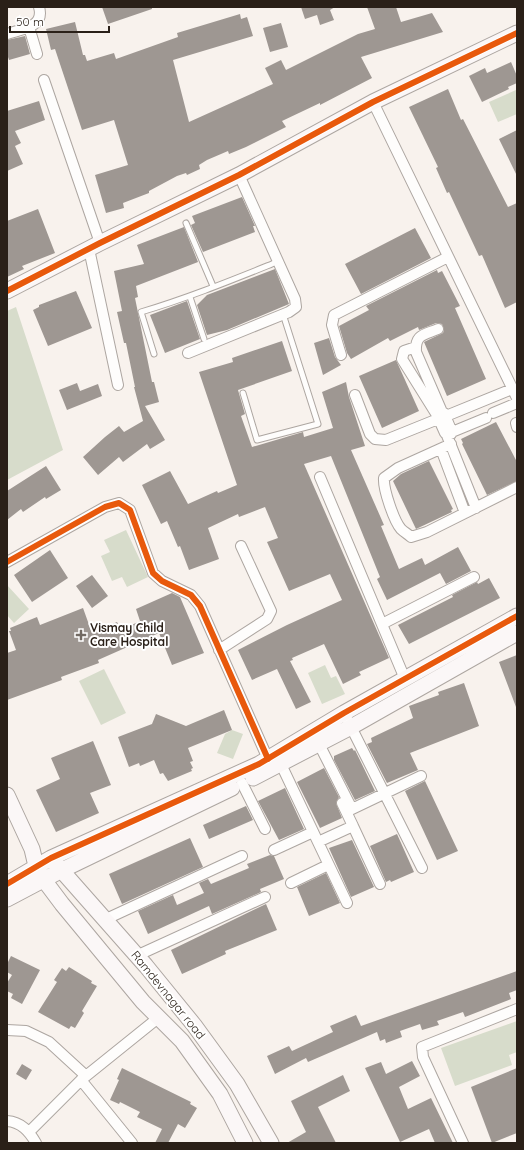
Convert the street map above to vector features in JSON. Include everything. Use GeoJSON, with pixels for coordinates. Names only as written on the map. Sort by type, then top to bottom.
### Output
{"type":"FeatureCollection","features":[{"type":"Feature","properties":{"kind":"street"},"geometry":{"type":"LineString","coordinates":[[7,34],[38,23],[41,17],[39,7]]}},
{"type":"Feature","properties":{"kind":"street"},"geometry":{"type":"LineString","coordinates":[[29,27],[37,54]]}},
{"type":"Feature","properties":{"kind":"street"},"geometry":{"type":"LineString","coordinates":[[7,292],[94,246],[239,175],[373,102],[517,33]]}},
{"type":"Feature","properties":{"kind":"street"},"geometry":{"type":"LineString","coordinates":[[44,80],[94,246],[118,384]]}},
{"type":"Feature","properties":{"kind":"street"},"geometry":{"type":"LineString","coordinates":[[373,102],[517,398]]}},
{"type":"Feature","properties":{"kind":"street"},"geometry":{"type":"LineString","coordinates":[[188,353],[292,310],[296,303],[239,175]]}},
{"type":"Feature","properties":{"kind":"street"},"geometry":{"type":"LineString","coordinates":[[341,355],[332,325],[334,316],[448,257]]}},
{"type":"Feature","properties":{"kind":"street"},"geometry":{"type":"LineString","coordinates":[[438,329],[420,336],[416,343],[416,352],[449,433],[451,444],[476,508]]}},
{"type":"Feature","properties":{"kind":"street"},"geometry":{"type":"LineString","coordinates":[[416,347],[404,351],[402,359],[441,416]]}},
{"type":"Feature","properties":{"kind":"street"},"geometry":{"type":"LineString","coordinates":[[355,395],[370,434],[375,439],[386,440],[441,416],[512,389]]}},
{"type":"Feature","properties":{"kind":"street"},"geometry":{"type":"LineString","coordinates":[[449,433],[517,404]]}},
{"type":"Feature","properties":{"kind":"street"},"geometry":{"type":"LineString","coordinates":[[451,444],[398,468],[384,478],[386,494],[400,528],[411,537],[427,532],[517,487]]}},
{"type":"Feature","properties":{"kind":"street"},"geometry":{"type":"LineString","coordinates":[[441,449],[465,513]]}},
{"type":"Feature","properties":{"kind":"street"},"geometry":{"type":"LineString","coordinates":[[320,477],[405,679]]}},
{"type":"Feature","properties":{"kind":"street"},"geometry":{"type":"LineString","coordinates":[[7,562],[105,507],[119,503],[130,510],[154,574],[162,581],[191,595],[200,606],[219,650],[313,832],[347,903]]}},
{"type":"Feature","properties":{"kind":"street"},"geometry":{"type":"LineString","coordinates":[[219,650],[267,619],[271,611],[241,546]]}},
{"type":"Feature","properties":{"kind":"street"},"geometry":{"type":"LineString","coordinates":[[382,624],[474,577]]}},
{"type":"Feature","properties":{"kind":"street"},"geometry":{"type":"LineString","coordinates":[[7,899],[60,871],[242,783],[344,713],[517,616]]}},
{"type":"Feature","properties":{"kind":"street"},"geometry":{"type":"LineString","coordinates":[[7,884],[51,858],[275,759],[318,745],[517,633]]}},
{"type":"Feature","properties":{"kind":"street"},"geometry":{"type":"LineString","coordinates":[[344,713],[422,868]]}},
{"type":"Feature","properties":{"kind":"street"},"geometry":{"type":"LineString","coordinates":[[318,745],[352,809],[421,776]]}},
{"type":"Feature","properties":{"kind":"street"},"geometry":{"type":"LineString","coordinates":[[318,745],[380,884]]}},
{"type":"Feature","properties":{"kind":"street"},"geometry":{"type":"LineString","coordinates":[[242,783],[265,829]]}},
{"type":"Feature","properties":{"kind":"street","name":"Ramdevnagar road"},"geometry":{"type":"LineString","coordinates":[[7,795],[32,849],[36,866],[44,880],[143,1002],[182,1041],[220,1094],[246,1143]]}},
{"type":"Feature","properties":{"kind":"street"},"geometry":{"type":"LineString","coordinates":[[318,842],[353,826]]}},
{"type":"Feature","properties":{"kind":"street"},"geometry":{"type":"LineString","coordinates":[[274,850],[313,832]]}},
{"type":"Feature","properties":{"kind":"street"},"geometry":{"type":"LineString","coordinates":[[32,849],[51,858]]}},
{"type":"Feature","properties":{"kind":"street"},"geometry":{"type":"LineString","coordinates":[[104,920],[242,856]]}},
{"type":"Feature","properties":{"kind":"street","name":"Ramdevnagar road"},"geometry":{"type":"LineString","coordinates":[[51,858],[60,871],[136,956],[194,1025],[238,1084],[271,1143]]}},
{"type":"Feature","properties":{"kind":"street"},"geometry":{"type":"LineString","coordinates":[[291,883],[328,865]]}},
{"type":"Feature","properties":{"kind":"street"},"geometry":{"type":"LineString","coordinates":[[136,956],[265,897]]}},
{"type":"Feature","properties":{"kind":"street"},"geometry":{"type":"LineString","coordinates":[[464,1143],[423,1057],[422,1047],[517,1009]]}},
{"type":"Feature","properties":{"kind":"street"},"geometry":{"type":"LineString","coordinates":[[29,1132],[84,1078],[158,1018]]}},
{"type":"Feature","properties":{"kind":"street"},"geometry":{"type":"LineString","coordinates":[[7,1030],[26,1031],[49,1042],[84,1078],[132,1143]]}},
{"type":"Feature","properties":{"kind":"street"},"geometry":{"type":"LineString","coordinates":[[7,1121],[16,1122],[29,1132],[36,1143]]}},
{"type":"Feature","properties":{"kind":"lane"},"geometry":{"type":"LineString","coordinates":[[186,223],[213,286]]}},
{"type":"Feature","properties":{"kind":"lane"},"geometry":{"type":"LineString","coordinates":[[154,354],[142,312],[190,298],[213,286],[278,262]]}},
{"type":"Feature","properties":{"kind":"lane"},"geometry":{"type":"LineString","coordinates":[[190,298],[204,339]]}},
{"type":"Feature","properties":{"kind":"lane"},"geometry":{"type":"LineString","coordinates":[[243,393],[257,440],[318,424],[283,314]]}},
{"type":"Feature","properties":{"kind":"green space"},"geometry":{"type":"Polygon","coordinates":[[[516,90],[517,114],[498,122],[489,102],[516,90]]]}},
{"type":"Feature","properties":{"kind":"green space"},"geometry":{"type":"Polygon","coordinates":[[[16,307],[63,450],[7,480],[7,311],[16,307]]]}},
{"type":"Feature","properties":{"kind":"green space"},"geometry":{"type":"Polygon","coordinates":[[[126,530],[148,577],[127,587],[122,577],[112,581],[101,556],[110,552],[104,540],[126,530]]]}},
{"type":"Feature","properties":{"kind":"green space"},"geometry":{"type":"Polygon","coordinates":[[[7,585],[29,609],[14,623],[7,615],[7,585]]]}},
{"type":"Feature","properties":{"kind":"green space"},"geometry":{"type":"Polygon","coordinates":[[[325,665],[331,678],[336,676],[345,694],[322,704],[308,673],[325,665]]]}},
{"type":"Feature","properties":{"kind":"green space"},"geometry":{"type":"Polygon","coordinates":[[[104,669],[126,713],[101,725],[79,681],[104,669]]]}},
{"type":"Feature","properties":{"kind":"green space"},"geometry":{"type":"Polygon","coordinates":[[[232,730],[243,734],[233,759],[217,753],[225,734],[232,730]]]}},
{"type":"Feature","properties":{"kind":"green space"},"geometry":{"type":"Polygon","coordinates":[[[517,1021],[517,1052],[509,1055],[512,1065],[455,1086],[441,1048],[517,1021]]]}},
{"type":"Feature","properties":{"kind":"building"},"geometry":{"type":"Polygon","coordinates":[[[102,7],[152,7],[152,9],[108,24],[102,7]]]}},
{"type":"Feature","properties":{"kind":"building"},"geometry":{"type":"Polygon","coordinates":[[[301,7],[335,7],[330,10],[334,20],[320,25],[317,15],[305,19],[301,7]]]}},
{"type":"Feature","properties":{"kind":"building"},"geometry":{"type":"Polygon","coordinates":[[[367,7],[396,7],[401,22],[432,13],[443,32],[361,57],[372,78],[320,105],[320,103],[282,121],[286,127],[246,147],[229,154],[228,151],[207,160],[199,165],[200,169],[187,175],[186,173],[177,176],[149,191],[149,193],[123,203],[124,208],[106,213],[95,175],[128,165],[114,120],[82,130],[55,49],[51,50],[46,29],[75,22],[83,55],[85,55],[87,61],[114,53],[116,59],[178,37],[177,33],[240,14],[241,19],[247,17],[253,36],[173,60],[189,122],[273,84],[265,68],[281,60],[286,70],[358,34],[375,29],[367,7]]]}},
{"type":"Feature","properties":{"kind":"building"},"geometry":{"type":"Polygon","coordinates":[[[281,23],[288,47],[270,52],[263,28],[281,23]]]}},
{"type":"Feature","properties":{"kind":"building"},"geometry":{"type":"Polygon","coordinates":[[[25,36],[30,54],[9,60],[7,54],[7,40],[25,36]]]}},
{"type":"Feature","properties":{"kind":"building"},"geometry":{"type":"Polygon","coordinates":[[[511,62],[517,76],[517,83],[508,87],[509,89],[482,102],[469,76],[485,68],[487,73],[511,62]]]}},
{"type":"Feature","properties":{"kind":"building"},"geometry":{"type":"Polygon","coordinates":[[[448,89],[461,120],[463,119],[508,207],[517,203],[517,302],[505,308],[482,255],[479,256],[449,192],[447,193],[436,168],[438,167],[409,107],[448,89]]]}},
{"type":"Feature","properties":{"kind":"building"},"geometry":{"type":"Polygon","coordinates":[[[39,101],[45,120],[15,131],[21,143],[15,146],[23,164],[7,171],[7,111],[39,101]]]}},
{"type":"Feature","properties":{"kind":"building"},"geometry":{"type":"Polygon","coordinates":[[[517,130],[517,176],[499,139],[517,130]]]}},
{"type":"Feature","properties":{"kind":"building"},"geometry":{"type":"Polygon","coordinates":[[[242,197],[255,226],[253,226],[255,232],[203,252],[191,225],[195,223],[192,216],[242,197]]]}},
{"type":"Feature","properties":{"kind":"building"},"geometry":{"type":"Polygon","coordinates":[[[38,209],[55,253],[22,266],[24,269],[7,277],[7,221],[38,209]]]}},
{"type":"Feature","properties":{"kind":"building"},"geometry":{"type":"Polygon","coordinates":[[[184,227],[198,262],[136,286],[138,297],[135,298],[152,382],[154,382],[159,402],[145,406],[165,440],[150,449],[147,444],[123,462],[119,457],[98,475],[83,457],[119,426],[124,432],[143,421],[134,387],[126,343],[124,343],[117,312],[122,311],[114,271],[144,264],[137,245],[184,227]]]}},
{"type":"Feature","properties":{"kind":"building"},"geometry":{"type":"Polygon","coordinates":[[[415,228],[431,258],[361,294],[345,264],[415,228]]]}},
{"type":"Feature","properties":{"kind":"building"},"geometry":{"type":"Polygon","coordinates":[[[275,269],[289,304],[227,330],[207,335],[197,305],[207,295],[275,269]]]}},
{"type":"Feature","properties":{"kind":"building"},"geometry":{"type":"Polygon","coordinates":[[[437,270],[438,273],[442,271],[460,306],[455,308],[486,379],[447,396],[424,342],[443,333],[444,330],[442,324],[436,323],[419,330],[418,327],[390,341],[388,338],[351,359],[347,353],[339,326],[369,310],[366,306],[437,270]]]}},
{"type":"Feature","properties":{"kind":"building"},"geometry":{"type":"Polygon","coordinates":[[[76,291],[92,328],[48,346],[33,310],[39,307],[39,305],[76,291]]]}},
{"type":"Feature","properties":{"kind":"building"},"geometry":{"type":"Polygon","coordinates":[[[187,301],[200,339],[165,353],[150,315],[187,301]]]}},
{"type":"Feature","properties":{"kind":"building"},"geometry":{"type":"Polygon","coordinates":[[[329,338],[335,357],[341,365],[323,375],[314,343],[329,338]]]}},
{"type":"Feature","properties":{"kind":"building"},"geometry":{"type":"Polygon","coordinates":[[[282,341],[292,371],[238,390],[245,414],[241,416],[252,447],[303,432],[304,437],[333,428],[322,392],[346,382],[349,397],[365,446],[351,450],[384,525],[381,526],[399,569],[422,558],[425,565],[458,547],[471,571],[446,584],[440,573],[387,600],[377,579],[380,577],[331,456],[304,464],[389,658],[359,672],[361,675],[343,684],[324,644],[292,658],[293,660],[290,661],[311,702],[296,709],[277,669],[252,680],[238,650],[287,625],[342,600],[330,574],[289,591],[267,542],[278,538],[265,507],[239,517],[238,514],[208,528],[219,559],[189,570],[180,546],[178,547],[167,521],[161,524],[142,485],[170,471],[188,504],[217,491],[218,493],[237,485],[199,372],[233,362],[232,358],[282,341]]]}},
{"type":"Feature","properties":{"kind":"building"},"geometry":{"type":"Polygon","coordinates":[[[396,360],[419,411],[382,428],[359,376],[396,360]]]}},
{"type":"Feature","properties":{"kind":"building"},"geometry":{"type":"Polygon","coordinates":[[[77,383],[80,391],[98,384],[102,396],[67,410],[59,390],[77,383]]]}},
{"type":"Feature","properties":{"kind":"building"},"geometry":{"type":"Polygon","coordinates":[[[496,422],[517,462],[517,481],[487,495],[461,439],[496,422]]]}},
{"type":"Feature","properties":{"kind":"building"},"geometry":{"type":"Polygon","coordinates":[[[429,461],[453,509],[451,510],[452,512],[416,529],[393,481],[401,474],[429,461]]]}},
{"type":"Feature","properties":{"kind":"building"},"geometry":{"type":"Polygon","coordinates":[[[46,466],[61,490],[46,499],[45,497],[23,512],[21,509],[7,520],[7,491],[46,466]]]}},
{"type":"Feature","properties":{"kind":"building"},"geometry":{"type":"Polygon","coordinates":[[[50,550],[68,578],[32,602],[14,575],[50,550]]]}},
{"type":"Feature","properties":{"kind":"building"},"geometry":{"type":"Polygon","coordinates":[[[92,575],[108,596],[92,608],[76,586],[92,575]]]}},
{"type":"Feature","properties":{"kind":"building"},"geometry":{"type":"Polygon","coordinates":[[[489,578],[500,598],[409,644],[398,625],[453,597],[452,595],[477,582],[478,584],[489,578]]]}},
{"type":"Feature","properties":{"kind":"building"},"geometry":{"type":"Polygon","coordinates":[[[172,593],[180,597],[204,653],[172,665],[159,633],[98,660],[99,663],[61,677],[62,680],[7,700],[7,653],[16,650],[9,631],[11,631],[10,628],[37,617],[40,625],[83,608],[92,633],[117,622],[121,630],[140,621],[136,609],[172,593]]]}},
{"type":"Feature","properties":{"kind":"building"},"geometry":{"type":"Polygon","coordinates":[[[517,655],[517,707],[516,707],[499,662],[517,655]]]}},
{"type":"Feature","properties":{"kind":"building"},"geometry":{"type":"Polygon","coordinates":[[[464,683],[479,726],[410,753],[418,770],[387,783],[367,744],[372,742],[371,738],[413,718],[409,706],[439,695],[438,692],[464,683]]]}},
{"type":"Feature","properties":{"kind":"building"},"geometry":{"type":"Polygon","coordinates":[[[224,710],[232,730],[188,748],[193,761],[190,762],[193,768],[191,769],[192,771],[168,781],[163,773],[160,774],[154,760],[140,766],[139,763],[129,767],[118,737],[152,724],[156,714],[186,726],[224,710]]]}},
{"type":"Feature","properties":{"kind":"building"},"geometry":{"type":"Polygon","coordinates":[[[93,741],[111,785],[90,793],[99,813],[56,832],[36,790],[60,779],[51,758],[93,741]]]}},
{"type":"Feature","properties":{"kind":"building"},"geometry":{"type":"Polygon","coordinates":[[[352,748],[354,751],[355,750],[375,791],[355,800],[334,760],[334,756],[352,748]]]}},
{"type":"Feature","properties":{"kind":"building"},"geometry":{"type":"Polygon","coordinates":[[[324,768],[339,797],[336,803],[342,818],[320,828],[297,782],[324,768]]]}},
{"type":"Feature","properties":{"kind":"building"},"geometry":{"type":"Polygon","coordinates":[[[425,781],[458,851],[437,860],[405,791],[425,781]]]}},
{"type":"Feature","properties":{"kind":"building"},"geometry":{"type":"Polygon","coordinates":[[[285,788],[304,829],[279,840],[258,801],[285,788]]]}},
{"type":"Feature","properties":{"kind":"building"},"geometry":{"type":"Polygon","coordinates":[[[246,806],[253,820],[209,839],[203,825],[246,806]]]}},
{"type":"Feature","properties":{"kind":"building"},"geometry":{"type":"Polygon","coordinates":[[[397,834],[414,872],[391,882],[390,880],[386,882],[370,846],[397,834]]]}},
{"type":"Feature","properties":{"kind":"building"},"geometry":{"type":"Polygon","coordinates":[[[190,838],[203,867],[122,904],[109,874],[190,838]]]}},
{"type":"Feature","properties":{"kind":"building"},"geometry":{"type":"Polygon","coordinates":[[[352,840],[374,887],[351,897],[329,848],[352,840]]]}},
{"type":"Feature","properties":{"kind":"building"},"geometry":{"type":"Polygon","coordinates":[[[270,855],[274,856],[284,879],[260,889],[261,892],[212,914],[209,906],[148,934],[138,911],[173,895],[177,905],[204,893],[199,883],[208,879],[211,884],[249,868],[247,864],[270,855]]]}},
{"type":"Feature","properties":{"kind":"building"},"geometry":{"type":"Polygon","coordinates":[[[326,873],[340,903],[309,916],[297,887],[326,873]]]}},
{"type":"Feature","properties":{"kind":"building"},"geometry":{"type":"Polygon","coordinates":[[[266,904],[277,930],[225,951],[226,954],[182,974],[171,950],[266,904]]]}},
{"type":"Feature","properties":{"kind":"building"},"geometry":{"type":"Polygon","coordinates":[[[11,956],[40,970],[22,1004],[11,998],[13,994],[7,991],[7,983],[12,975],[7,972],[7,964],[11,956]]]}},
{"type":"Feature","properties":{"kind":"building"},"geometry":{"type":"Polygon","coordinates":[[[69,967],[92,981],[91,983],[97,986],[82,1011],[84,1013],[75,1028],[71,1026],[69,1029],[38,1012],[57,982],[54,980],[62,968],[66,971],[69,967]]]}},
{"type":"Feature","properties":{"kind":"building"},"geometry":{"type":"Polygon","coordinates":[[[517,971],[517,990],[509,993],[511,999],[465,1017],[463,1012],[437,1021],[439,1025],[422,1030],[420,1024],[400,1031],[402,1037],[386,1043],[385,1039],[380,1041],[377,1032],[308,1062],[306,1058],[275,1074],[267,1056],[289,1046],[292,1051],[333,1032],[330,1026],[356,1015],[361,1026],[517,971]]]}},
{"type":"Feature","properties":{"kind":"building"},"geometry":{"type":"Polygon","coordinates":[[[412,1061],[420,1076],[399,1087],[408,1109],[431,1098],[453,1143],[435,1143],[429,1129],[400,1142],[365,1068],[381,1062],[386,1074],[412,1061]]]}},
{"type":"Feature","properties":{"kind":"building"},"geometry":{"type":"Polygon","coordinates":[[[22,1064],[32,1070],[26,1080],[16,1074],[22,1064]]]}},
{"type":"Feature","properties":{"kind":"building"},"geometry":{"type":"Polygon","coordinates":[[[122,1068],[191,1102],[190,1104],[197,1108],[185,1128],[178,1124],[168,1143],[155,1143],[162,1129],[137,1117],[140,1112],[120,1102],[119,1104],[110,1100],[119,1080],[117,1079],[122,1068]]]}},
{"type":"Feature","properties":{"kind":"building"},"geometry":{"type":"Polygon","coordinates":[[[517,1068],[517,1133],[492,1143],[471,1087],[517,1068]]]}},
{"type":"Feature","properties":{"kind":"building"},"geometry":{"type":"Polygon","coordinates":[[[343,1075],[350,1091],[318,1107],[336,1143],[287,1143],[306,1132],[291,1101],[343,1075]]]}},
{"type":"Feature","properties":{"kind":"cycle path"},"geometry":{"type":"LineString","coordinates":[[7,291],[100,243],[239,175],[373,102],[517,33]]}},
{"type":"Feature","properties":{"kind":"cycle path"},"geometry":{"type":"LineString","coordinates":[[7,562],[105,507],[119,503],[130,510],[153,573],[162,581],[191,595],[200,606],[268,759]]}},
{"type":"Feature","properties":{"kind":"cycle path"},"geometry":{"type":"LineString","coordinates":[[7,884],[51,858],[259,764],[344,713],[517,616]]}},
{"type":"Feature","properties":{"kind":"place","name":"Vismay Child Care Hospital"},"geometry":{"type":"Point","coordinates":[81,635]}}]}
